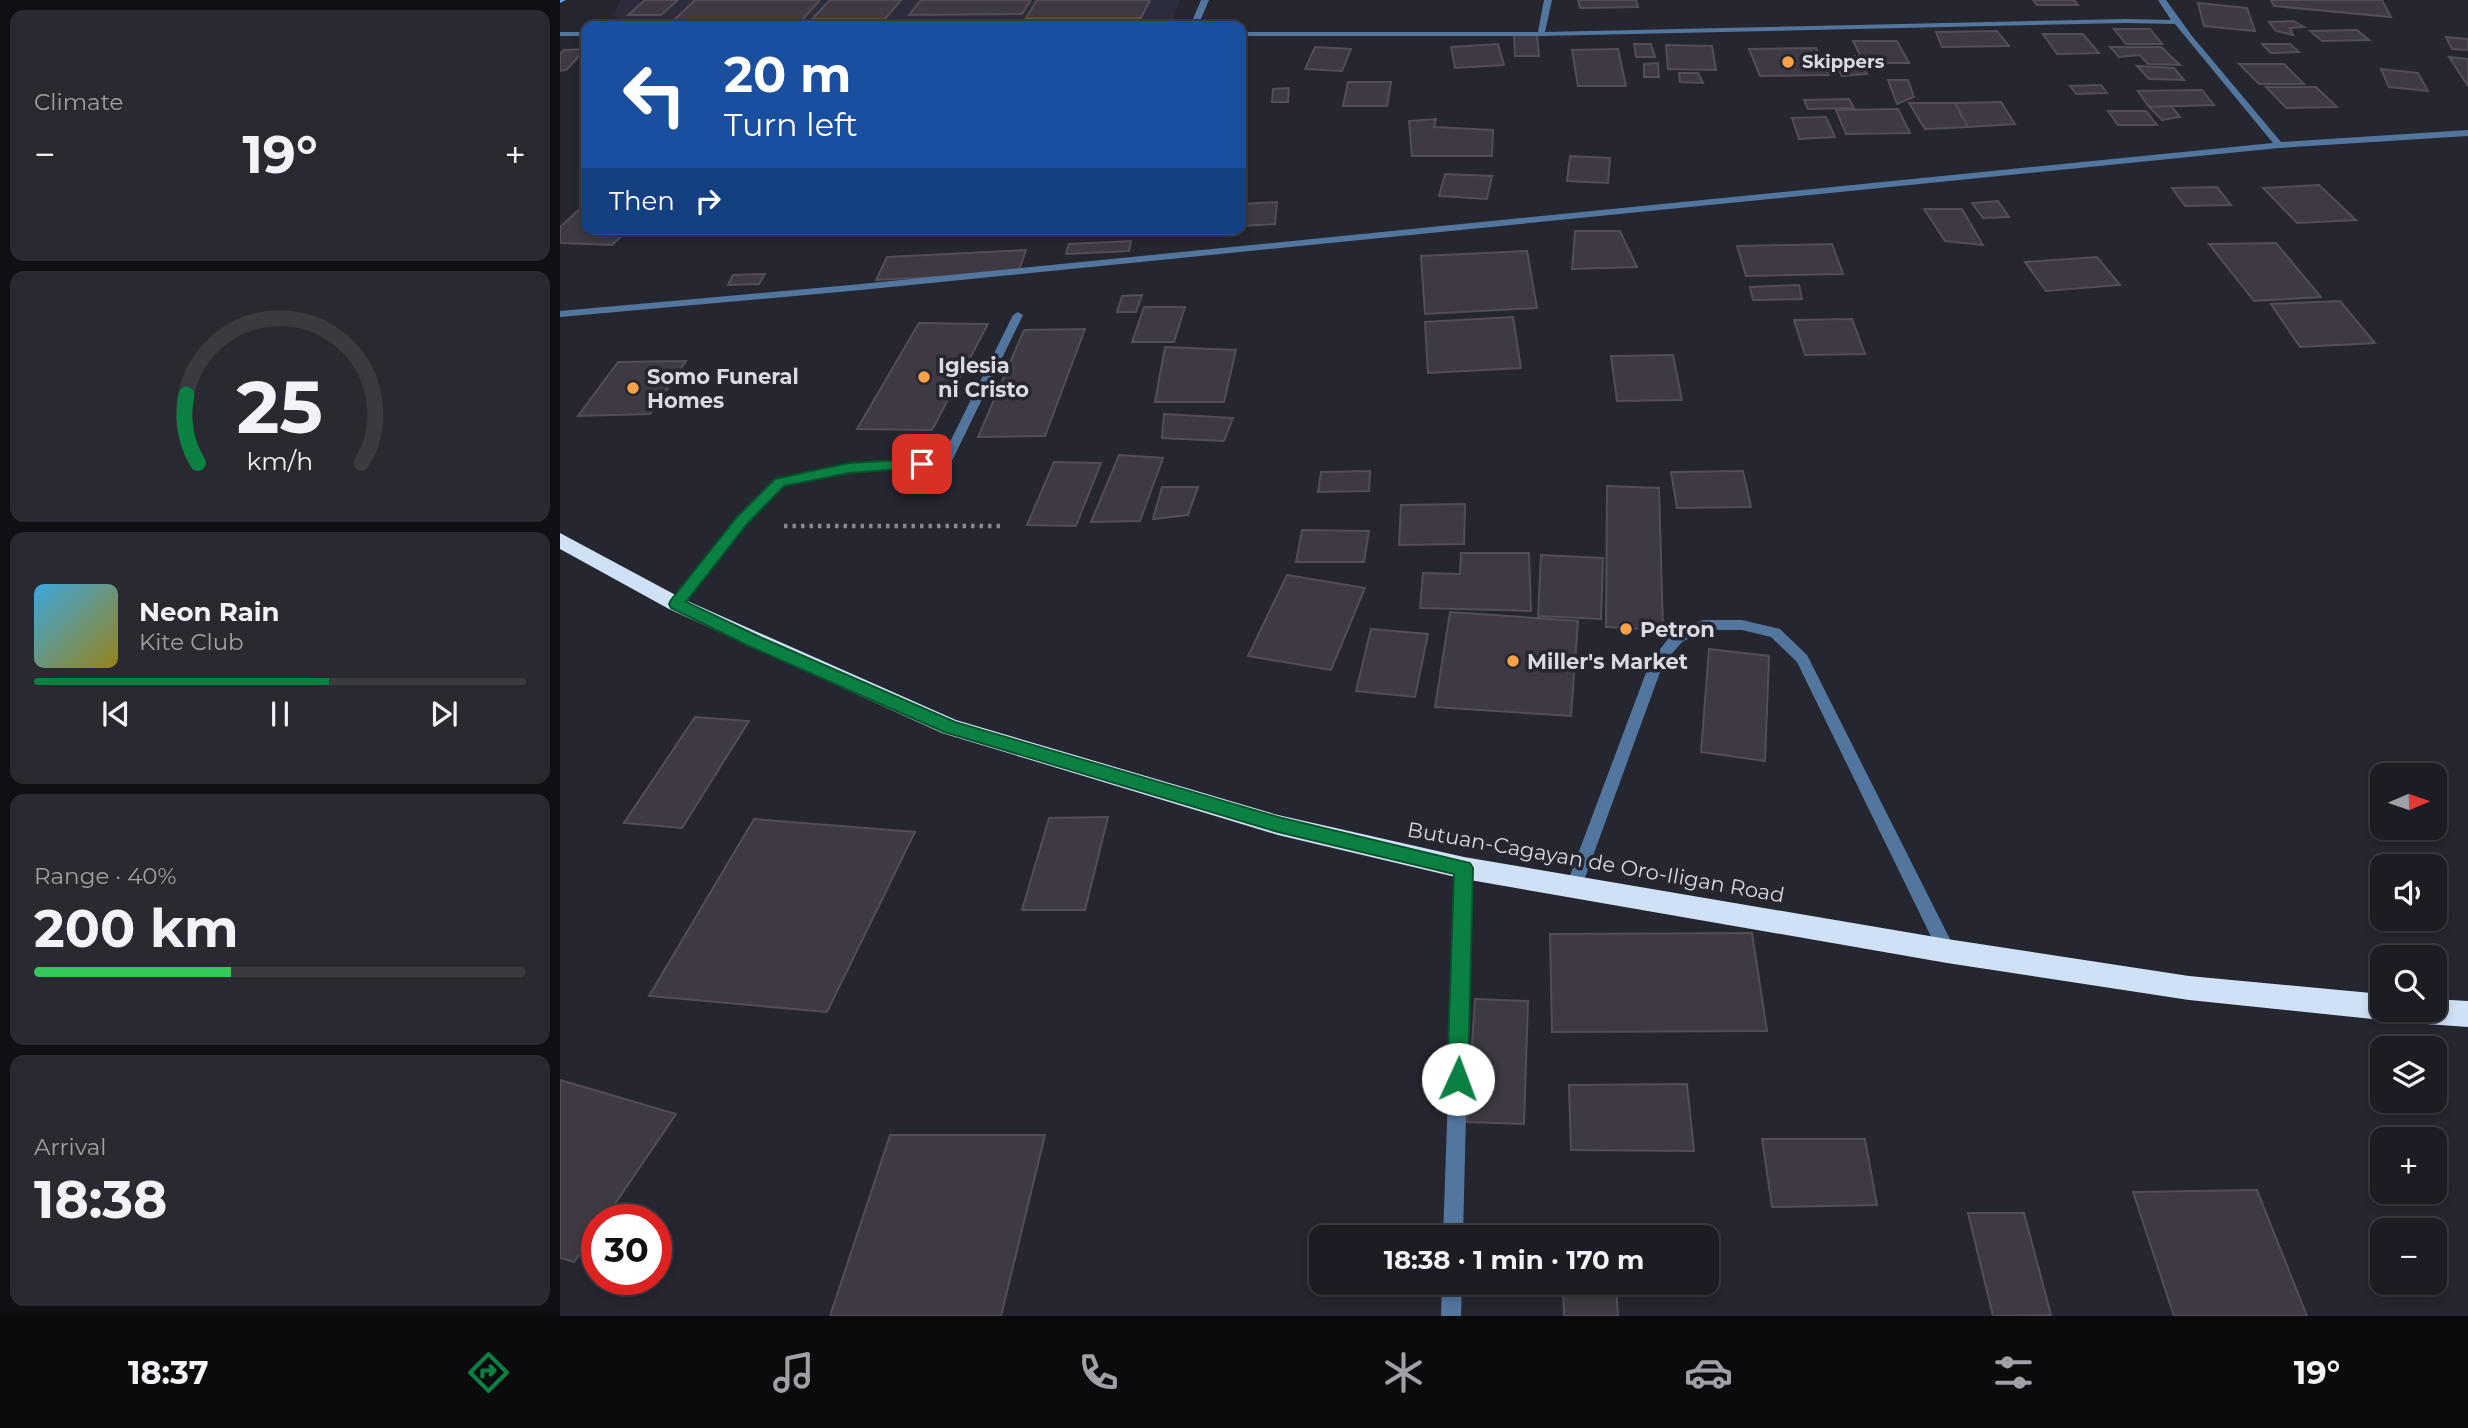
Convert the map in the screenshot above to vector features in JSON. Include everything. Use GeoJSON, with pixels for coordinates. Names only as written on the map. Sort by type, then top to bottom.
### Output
{"type":"FeatureCollection","features":[{"type":"Feature","properties":{"kind":"highway","name":"Butuan-Cagayan de Oro-Iligan Road"},"geometry":{"type":"LineString","coordinates":[[560,540],[676,604],[950,727],[1278,825],[1464,868],[1947,951],[2189,988],[2370,1006]]}},
{"type":"Feature","properties":{"kind":"highway"},"geometry":{"type":"LineString","coordinates":[[2447,1012],[2468,1014]]}},
{"type":"Feature","properties":{"kind":"street"},"geometry":{"type":"LineString","coordinates":[[1196,21],[1205,0]]}},
{"type":"Feature","properties":{"kind":"street"},"geometry":{"type":"LineString","coordinates":[[1541,34],[1548,0]]}},
{"type":"Feature","properties":{"kind":"street"},"geometry":{"type":"LineString","coordinates":[[2162,0],[2176,22],[2259,118],[2278,145]]}},
{"type":"Feature","properties":{"kind":"street"},"geometry":{"type":"LineString","coordinates":[[1246,34],[1541,34],[2176,22]]}},
{"type":"Feature","properties":{"kind":"street"},"geometry":{"type":"LineString","coordinates":[[560,34],[581,34]]}},
{"type":"Feature","properties":{"kind":"street"},"geometry":{"type":"LineString","coordinates":[[560,314],[861,288],[2278,145],[2468,133]]}},
{"type":"Feature","properties":{"kind":"street"},"geometry":{"type":"LineString","coordinates":[[676,604],[742,521],[780,482],[849,468],[946,462],[1018,315]]}},
{"type":"Feature","properties":{"kind":"street"},"geometry":{"type":"LineString","coordinates":[[1574,886],[1657,662],[1677,638],[1703,625],[1742,625],[1775,633],[1802,659],[1947,951]]}},
{"type":"Feature","properties":{"kind":"street"},"geometry":{"type":"LineString","coordinates":[[1453,1225],[1464,868]]}},
{"type":"Feature","properties":{"kind":"street"},"geometry":{"type":"LineString","coordinates":[[1451,1316],[1452,1295]]}},
{"type":"Feature","properties":{"kind":"path"},"geometry":{"type":"LineString","coordinates":[[742,521],[808,528],[1004,526]]}},
{"type":"Feature","properties":{"kind":"shaded area"},"geometry":{"type":"Polygon","coordinates":[[[621,0],[1181,0],[1172,21],[631,21],[612,16],[621,0]]]}},
{"type":"Feature","properties":{"kind":"building"},"geometry":{"type":"Polygon","coordinates":[[[645,0],[678,0],[661,15],[628,15],[645,0]]]}},
{"type":"Feature","properties":{"kind":"building"},"geometry":{"type":"Polygon","coordinates":[[[695,0],[820,0],[802,20],[673,21],[695,0]]]}},
{"type":"Feature","properties":{"kind":"building"},"geometry":{"type":"Polygon","coordinates":[[[830,0],[901,0],[885,19],[812,19],[830,0]]]}},
{"type":"Feature","properties":{"kind":"building"},"geometry":{"type":"Polygon","coordinates":[[[921,0],[1031,0],[1022,14],[909,15],[921,0]]]}},
{"type":"Feature","properties":{"kind":"building"},"geometry":{"type":"Polygon","coordinates":[[[1037,0],[1150,0],[1141,18],[1026,18],[1037,0]]]}},
{"type":"Feature","properties":{"kind":"building"},"geometry":{"type":"Polygon","coordinates":[[[1578,0],[1636,0],[1638,7],[1580,8],[1578,0]]]}},
{"type":"Feature","properties":{"kind":"building"},"geometry":{"type":"Polygon","coordinates":[[[2033,0],[2074,0],[2078,5],[2037,5],[2033,0]]]}},
{"type":"Feature","properties":{"kind":"building"},"geometry":{"type":"Polygon","coordinates":[[[2271,0],[2382,0],[2391,17],[2274,6],[2271,0]]]}},
{"type":"Feature","properties":{"kind":"building"},"geometry":{"type":"Polygon","coordinates":[[[2198,3],[2247,8],[2255,31],[2204,26],[2198,3]]]}},
{"type":"Feature","properties":{"kind":"building"},"geometry":{"type":"Polygon","coordinates":[[[2294,21],[2304,27],[2290,28],[2293,35],[2276,31],[2269,22],[2294,21]]]}},
{"type":"Feature","properties":{"kind":"building"},"geometry":{"type":"Polygon","coordinates":[[[2114,29],[2150,29],[2162,44],[2126,44],[2114,29]]]}},
{"type":"Feature","properties":{"kind":"building"},"geometry":{"type":"Polygon","coordinates":[[[2357,30],[2369,40],[2322,41],[2310,31],[2357,30]]]}},
{"type":"Feature","properties":{"kind":"building"},"geometry":{"type":"Polygon","coordinates":[[[1997,31],[2009,46],[1942,47],[1936,32],[1997,31]]]}},
{"type":"Feature","properties":{"kind":"building"},"geometry":{"type":"Polygon","coordinates":[[[2043,34],[2083,34],[2099,53],[2057,54],[2043,34]]]}},
{"type":"Feature","properties":{"kind":"building"},"geometry":{"type":"Polygon","coordinates":[[[1514,35],[1537,35],[1539,56],[1515,56],[1514,35]]]}},
{"type":"Feature","properties":{"kind":"building"},"geometry":{"type":"Polygon","coordinates":[[[2446,37],[2468,39],[2468,50],[2452,49],[2446,37]]]}},
{"type":"Feature","properties":{"kind":"building"},"geometry":{"type":"Polygon","coordinates":[[[1853,41],[1897,41],[1909,63],[1864,63],[1853,41]]]}},
{"type":"Feature","properties":{"kind":"building"},"geometry":{"type":"Polygon","coordinates":[[[1498,44],[1504,65],[1455,68],[1451,47],[1498,44]]]}},
{"type":"Feature","properties":{"kind":"building"},"geometry":{"type":"Polygon","coordinates":[[[1634,44],[1651,44],[1655,57],[1636,57],[1634,44]]]}},
{"type":"Feature","properties":{"kind":"building"},"geometry":{"type":"Polygon","coordinates":[[[2262,44],[2290,44],[2299,52],[2271,53],[2262,44]]]}},
{"type":"Feature","properties":{"kind":"building"},"geometry":{"type":"Polygon","coordinates":[[[1666,45],[1712,46],[1716,70],[1668,69],[1666,45]]]}},
{"type":"Feature","properties":{"kind":"building"},"geometry":{"type":"Polygon","coordinates":[[[1315,47],[1351,49],[1342,71],[1305,69],[1315,47]]]}},
{"type":"Feature","properties":{"kind":"building"},"geometry":{"type":"Polygon","coordinates":[[[2110,47],[2161,47],[2180,65],[2148,64],[2140,55],[2119,57],[2110,47]]]}},
{"type":"Feature","properties":{"kind":"building","name":"Skippers"},"geometry":{"type":"Polygon","coordinates":[[[1816,48],[1829,75],[1760,76],[1749,49],[1816,48]]]}},
{"type":"Feature","properties":{"kind":"building"},"geometry":{"type":"Polygon","coordinates":[[[581,49],[581,54],[566,70],[560,71],[560,54],[564,50],[581,49]]]}},
{"type":"Feature","properties":{"kind":"building"},"geometry":{"type":"Polygon","coordinates":[[[1618,49],[1626,86],[1578,86],[1572,50],[1618,49]]]}},
{"type":"Feature","properties":{"kind":"building"},"geometry":{"type":"Polygon","coordinates":[[[1831,56],[1855,56],[1867,74],[1842,76],[1831,56]]]}},
{"type":"Feature","properties":{"kind":"building"},"geometry":{"type":"Polygon","coordinates":[[[2449,57],[2468,59],[2468,86],[2449,57]]]}},
{"type":"Feature","properties":{"kind":"building"},"geometry":{"type":"Polygon","coordinates":[[[1658,63],[1659,77],[1644,77],[1644,64],[1658,63]]]}},
{"type":"Feature","properties":{"kind":"building"},"geometry":{"type":"Polygon","coordinates":[[[2239,64],[2284,64],[2304,84],[2259,84],[2239,64]]]}},
{"type":"Feature","properties":{"kind":"building"},"geometry":{"type":"Polygon","coordinates":[[[2137,66],[2174,68],[2184,80],[2149,79],[2137,66]]]}},
{"type":"Feature","properties":{"kind":"building"},"geometry":{"type":"Polygon","coordinates":[[[2381,69],[2418,73],[2428,91],[2389,87],[2381,69]]]}},
{"type":"Feature","properties":{"kind":"building"},"geometry":{"type":"Polygon","coordinates":[[[1679,73],[1698,73],[1703,83],[1680,82],[1679,73]]]}},
{"type":"Feature","properties":{"kind":"building"},"geometry":{"type":"Polygon","coordinates":[[[1888,80],[1908,80],[1914,97],[1897,104],[1888,80]]]}},
{"type":"Feature","properties":{"kind":"building"},"geometry":{"type":"Polygon","coordinates":[[[1348,82],[1391,82],[1387,106],[1343,106],[1348,82]]]}},
{"type":"Feature","properties":{"kind":"building"},"geometry":{"type":"Polygon","coordinates":[[[2101,85],[2107,93],[2076,94],[2070,86],[2101,85]]]}},
{"type":"Feature","properties":{"kind":"building"},"geometry":{"type":"Polygon","coordinates":[[[2266,87],[2316,87],[2337,107],[2286,108],[2266,87]]]}},
{"type":"Feature","properties":{"kind":"building"},"geometry":{"type":"Polygon","coordinates":[[[1289,88],[1288,102],[1272,102],[1273,89],[1289,88]]]}},
{"type":"Feature","properties":{"kind":"building"},"geometry":{"type":"Polygon","coordinates":[[[2202,90],[2214,105],[2149,107],[2138,91],[2202,90]]]}},
{"type":"Feature","properties":{"kind":"building"},"geometry":{"type":"Polygon","coordinates":[[[1849,99],[1854,108],[1808,109],[1804,100],[1849,99]]]}},
{"type":"Feature","properties":{"kind":"building"},"geometry":{"type":"Polygon","coordinates":[[[2001,102],[2015,124],[1968,127],[1955,103],[2001,102]]]}},
{"type":"Feature","properties":{"kind":"building"},"geometry":{"type":"Polygon","coordinates":[[[1909,103],[1955,103],[1968,127],[1925,129],[1909,103]]]}},
{"type":"Feature","properties":{"kind":"building"},"geometry":{"type":"Polygon","coordinates":[[[2171,106],[2180,117],[2162,120],[2149,107],[2171,106]]]}},
{"type":"Feature","properties":{"kind":"building"},"geometry":{"type":"Polygon","coordinates":[[[1898,109],[1910,133],[1846,134],[1836,110],[1898,109]]]}},
{"type":"Feature","properties":{"kind":"building"},"geometry":{"type":"Polygon","coordinates":[[[2108,111],[2146,111],[2157,125],[2118,125],[2108,111]]]}},
{"type":"Feature","properties":{"kind":"building"},"geometry":{"type":"Polygon","coordinates":[[[1826,117],[1835,137],[1799,139],[1792,118],[1826,117]]]}},
{"type":"Feature","properties":{"kind":"building"},"geometry":{"type":"Polygon","coordinates":[[[1436,119],[1434,127],[1493,130],[1492,156],[1412,156],[1409,121],[1436,119]]]}},
{"type":"Feature","properties":{"kind":"building"},"geometry":{"type":"Polygon","coordinates":[[[1570,156],[1610,158],[1608,183],[1567,181],[1570,156]]]}},
{"type":"Feature","properties":{"kind":"building"},"geometry":{"type":"Polygon","coordinates":[[[1445,174],[1492,176],[1487,199],[1439,196],[1445,174]]]}},
{"type":"Feature","properties":{"kind":"building"},"geometry":{"type":"Polygon","coordinates":[[[2319,185],[2356,220],[2297,223],[2263,188],[2319,185]]]}},
{"type":"Feature","properties":{"kind":"building"},"geometry":{"type":"Polygon","coordinates":[[[2217,187],[2231,205],[2185,206],[2172,188],[2217,187]]]}},
{"type":"Feature","properties":{"kind":"building"},"geometry":{"type":"Polygon","coordinates":[[[1998,201],[2009,217],[1983,218],[1972,203],[1998,201]]]}},
{"type":"Feature","properties":{"kind":"building"},"geometry":{"type":"Polygon","coordinates":[[[1277,202],[1275,224],[1246,226],[1246,204],[1277,202]]]}},
{"type":"Feature","properties":{"kind":"building"},"geometry":{"type":"Polygon","coordinates":[[[581,208],[581,235],[623,235],[612,245],[560,243],[560,227],[581,208]]]}},
{"type":"Feature","properties":{"kind":"building"},"geometry":{"type":"Polygon","coordinates":[[[1924,209],[1962,209],[1983,245],[1945,241],[1924,209]]]}},
{"type":"Feature","properties":{"kind":"building"},"geometry":{"type":"Polygon","coordinates":[[[1575,231],[1620,231],[1637,267],[1572,269],[1575,231]]]}},
{"type":"Feature","properties":{"kind":"building"},"geometry":{"type":"Polygon","coordinates":[[[1131,241],[1129,251],[1066,254],[1069,244],[1131,241]]]}},
{"type":"Feature","properties":{"kind":"building"},"geometry":{"type":"Polygon","coordinates":[[[2276,243],[2321,297],[2254,301],[2209,244],[2276,243]]]}},
{"type":"Feature","properties":{"kind":"building"},"geometry":{"type":"Polygon","coordinates":[[[1832,244],[1843,274],[1746,276],[1737,246],[1832,244]]]}},
{"type":"Feature","properties":{"kind":"building"},"geometry":{"type":"Polygon","coordinates":[[[1026,250],[1018,273],[876,280],[887,257],[1026,250]]]}},
{"type":"Feature","properties":{"kind":"building"},"geometry":{"type":"Polygon","coordinates":[[[1527,251],[1537,308],[1425,314],[1421,256],[1527,251]]]}},
{"type":"Feature","properties":{"kind":"building"},"geometry":{"type":"Polygon","coordinates":[[[2097,257],[2120,285],[2046,291],[2025,262],[2097,257]]]}},
{"type":"Feature","properties":{"kind":"building"},"geometry":{"type":"Polygon","coordinates":[[[765,274],[759,284],[728,285],[733,275],[765,274]]]}},
{"type":"Feature","properties":{"kind":"building"},"geometry":{"type":"Polygon","coordinates":[[[1799,285],[1802,299],[1753,300],[1750,287],[1799,285]]]}},
{"type":"Feature","properties":{"kind":"building"},"geometry":{"type":"Polygon","coordinates":[[[1142,295],[1136,312],[1117,312],[1122,296],[1142,295]]]}},
{"type":"Feature","properties":{"kind":"building"},"geometry":{"type":"Polygon","coordinates":[[[2340,301],[2375,343],[2300,347],[2271,304],[2340,301]]]}},
{"type":"Feature","properties":{"kind":"building"},"geometry":{"type":"Polygon","coordinates":[[[1144,307],[1185,307],[1174,342],[1132,342],[1144,307]]]}},
{"type":"Feature","properties":{"kind":"building"},"geometry":{"type":"Polygon","coordinates":[[[1513,317],[1521,368],[1428,373],[1425,322],[1513,317]]]}},
{"type":"Feature","properties":{"kind":"building"},"geometry":{"type":"Polygon","coordinates":[[[1852,319],[1865,354],[1805,355],[1794,320],[1852,319]]]}},
{"type":"Feature","properties":{"kind":"building","name":"Iglesia ni Cristo"},"geometry":{"type":"Polygon","coordinates":[[[919,323],[988,324],[932,430],[857,429],[919,323]]]}},
{"type":"Feature","properties":{"kind":"building"},"geometry":{"type":"Polygon","coordinates":[[[1085,329],[1045,436],[978,437],[1024,330],[1085,329]]]}},
{"type":"Feature","properties":{"kind":"building"},"geometry":{"type":"Polygon","coordinates":[[[1165,347],[1236,350],[1224,402],[1155,402],[1165,347]]]}},
{"type":"Feature","properties":{"kind":"building"},"geometry":{"type":"Polygon","coordinates":[[[1673,355],[1682,400],[1617,401],[1611,356],[1673,355]]]}},
{"type":"Feature","properties":{"kind":"building","name":"Somo Funeral Homes"},"geometry":{"type":"Polygon","coordinates":[[[686,361],[650,414],[578,416],[618,362],[686,361]]]}},
{"type":"Feature","properties":{"kind":"building"},"geometry":{"type":"Polygon","coordinates":[[[1164,414],[1233,418],[1224,441],[1162,438],[1164,414]]]}},
{"type":"Feature","properties":{"kind":"building"},"geometry":{"type":"Polygon","coordinates":[[[1119,455],[1163,458],[1140,521],[1091,522],[1119,455]]]}},
{"type":"Feature","properties":{"kind":"building"},"geometry":{"type":"Polygon","coordinates":[[[1054,462],[1101,463],[1076,526],[1027,525],[1054,462]]]}},
{"type":"Feature","properties":{"kind":"building"},"geometry":{"type":"Polygon","coordinates":[[[1370,471],[1369,491],[1318,492],[1321,472],[1370,471]]]}},
{"type":"Feature","properties":{"kind":"building"},"geometry":{"type":"Polygon","coordinates":[[[1743,471],[1751,507],[1677,508],[1671,472],[1743,471]]]}},
{"type":"Feature","properties":{"kind":"building"},"geometry":{"type":"Polygon","coordinates":[[[1607,486],[1659,488],[1663,630],[1606,627],[1607,486]]]}},
{"type":"Feature","properties":{"kind":"building"},"geometry":{"type":"Polygon","coordinates":[[[1162,487],[1198,487],[1188,515],[1153,519],[1162,487]]]}},
{"type":"Feature","properties":{"kind":"building"},"geometry":{"type":"Polygon","coordinates":[[[1465,504],[1464,544],[1399,545],[1401,505],[1465,504]]]}},
{"type":"Feature","properties":{"kind":"building"},"geometry":{"type":"Polygon","coordinates":[[[1302,530],[1369,531],[1364,562],[1296,562],[1302,530]]]}},
{"type":"Feature","properties":{"kind":"building"},"geometry":{"type":"Polygon","coordinates":[[[1461,553],[1529,553],[1531,611],[1420,608],[1423,573],[1460,574],[1461,553]]]}},
{"type":"Feature","properties":{"kind":"building"},"geometry":{"type":"Polygon","coordinates":[[[1541,555],[1603,558],[1601,619],[1538,616],[1541,555]]]}},
{"type":"Feature","properties":{"kind":"building"},"geometry":{"type":"Polygon","coordinates":[[[1287,575],[1365,588],[1331,670],[1248,656],[1287,575]]]}},
{"type":"Feature","properties":{"kind":"building"},"geometry":{"type":"Polygon","coordinates":[[[1450,612],[1578,621],[1571,716],[1435,707],[1450,612]]]}},
{"type":"Feature","properties":{"kind":"building"},"geometry":{"type":"Polygon","coordinates":[[[1371,629],[1428,634],[1415,697],[1356,691],[1371,629]]]}},
{"type":"Feature","properties":{"kind":"building"},"geometry":{"type":"Polygon","coordinates":[[[1709,649],[1769,656],[1765,761],[1701,752],[1709,649]]]}},
{"type":"Feature","properties":{"kind":"building"},"geometry":{"type":"Polygon","coordinates":[[[695,717],[749,721],[682,828],[624,823],[695,717]]]}},
{"type":"Feature","properties":{"kind":"building"},"geometry":{"type":"Polygon","coordinates":[[[1108,817],[1085,910],[1022,910],[1049,818],[1108,817]]]}},
{"type":"Feature","properties":{"kind":"building"},"geometry":{"type":"Polygon","coordinates":[[[754,819],[915,832],[827,1012],[649,996],[754,819]]]}},
{"type":"Feature","properties":{"kind":"building"},"geometry":{"type":"Polygon","coordinates":[[[1752,933],[1767,1031],[1552,1032],[1550,934],[1752,933]]]}},
{"type":"Feature","properties":{"kind":"building"},"geometry":{"type":"Polygon","coordinates":[[[1475,999],[1528,1001],[1524,1124],[1467,1122],[1475,999]]]}},
{"type":"Feature","properties":{"kind":"building"},"geometry":{"type":"Polygon","coordinates":[[[560,1080],[676,1114],[615,1204],[581,1204],[581,1252],[574,1262],[560,1258],[560,1080]]]}},
{"type":"Feature","properties":{"kind":"building"},"geometry":{"type":"Polygon","coordinates":[[[1687,1084],[1694,1151],[1571,1150],[1569,1085],[1687,1084]]]}},
{"type":"Feature","properties":{"kind":"building"},"geometry":{"type":"Polygon","coordinates":[[[890,1135],[1045,1135],[1001,1316],[830,1316],[890,1135]]]}},
{"type":"Feature","properties":{"kind":"building"},"geometry":{"type":"Polygon","coordinates":[[[1762,1139],[1865,1139],[1877,1205],[1772,1207],[1762,1139]]]}},
{"type":"Feature","properties":{"kind":"building"},"geometry":{"type":"Polygon","coordinates":[[[2257,1190],[2307,1316],[2174,1316],[2133,1192],[2257,1190]]]}},
{"type":"Feature","properties":{"kind":"building"},"geometry":{"type":"Polygon","coordinates":[[[1968,1213],[2024,1213],[2051,1315],[1993,1316],[1968,1213]]]}},
{"type":"Feature","properties":{"kind":"building"},"geometry":{"type":"Polygon","coordinates":[[[1563,1295],[1617,1295],[1618,1316],[1564,1316],[1563,1295]]]}},
{"type":"Feature","properties":{"kind":"place","name":"Skippers"},"geometry":{"type":"Point","coordinates":[1788,62]}},
{"type":"Feature","properties":{"kind":"place","name":"Iglesia ni Cristo"},"geometry":{"type":"Point","coordinates":[924,377]}},
{"type":"Feature","properties":{"kind":"place","name":"Somo Funeral Homes"},"geometry":{"type":"Point","coordinates":[633,388]}},
{"type":"Feature","properties":{"kind":"place","name":"Petron"},"geometry":{"type":"Point","coordinates":[1626,629]}},
{"type":"Feature","properties":{"kind":"place","name":"Miller's Market"},"geometry":{"type":"Point","coordinates":[1513,661]}},
{"type":"Feature","properties":{"kind":"route"},"geometry":{"type":"LineString","coordinates":[[922,464],[849,468],[780,482],[742,521],[676,604],[950,727],[1278,825],[1464,868],[1458,1079]]}}]}
